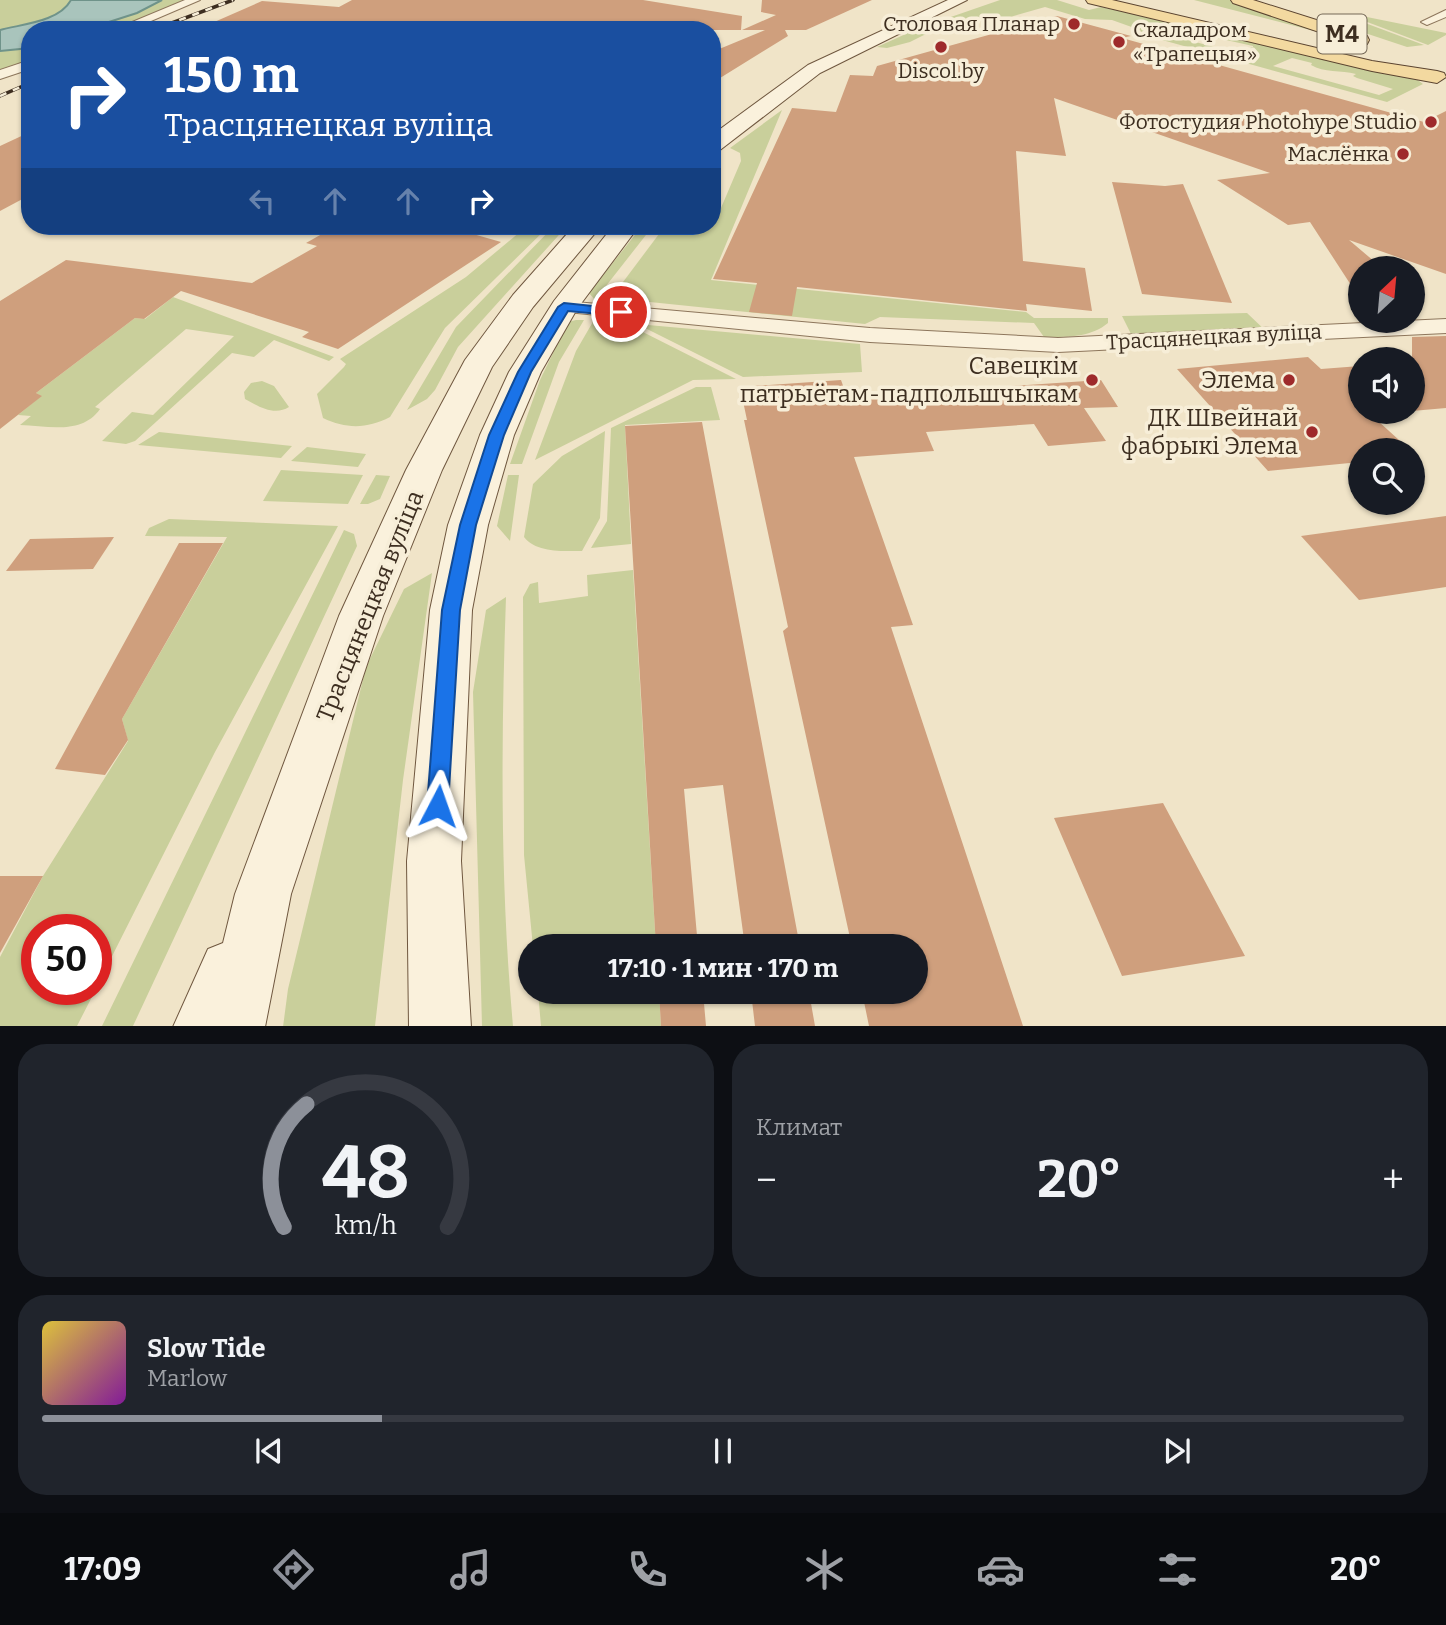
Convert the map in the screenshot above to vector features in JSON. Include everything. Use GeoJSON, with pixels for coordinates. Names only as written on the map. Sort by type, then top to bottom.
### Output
{"type":"FeatureCollection","features":[{"type":"Feature","properties":{"kind":"main road"},"geometry":{"type":"LineString","coordinates":[[721,138],[814,69],[924,0]]}},
{"type":"Feature","properties":{"kind":"main road"},"geometry":{"type":"LineString","coordinates":[[748,94],[851,44],[960,0]]}},
{"type":"Feature","properties":{"kind":"main road","name":"М4"},"geometry":{"type":"LineString","coordinates":[[1093,0],[1372,66],[1444,73]]}},
{"type":"Feature","properties":{"kind":"main road"},"geometry":{"type":"LineString","coordinates":[[1143,0],[1444,73]]}},
{"type":"Feature","properties":{"kind":"main road"},"geometry":{"type":"LineString","coordinates":[[1233,7],[1444,73]]}},
{"type":"Feature","properties":{"kind":"main road","name":"М4"},"geometry":{"type":"LineString","coordinates":[[1233,7],[1381,47]]}},
{"type":"Feature","properties":{"kind":"main road"},"geometry":{"type":"LineString","coordinates":[[1407,55],[1444,73]]}},
{"type":"Feature","properties":{"kind":"main road","name":"Трасцянецкая вуліца"},"geometry":{"type":"LineString","coordinates":[[234,1026],[263,894],[361,616],[404,515],[440,436],[476,367],[523,301],[580,235]]}},
{"type":"Feature","properties":{"kind":"main road"},"geometry":{"type":"LineString","coordinates":[[440,1026],[434,861],[451,610],[471,516],[496,435],[525,372],[564,307],[619,235]]}},
{"type":"Feature","properties":{"kind":"main road"},"geometry":{"type":"LineString","coordinates":[[523,301],[564,307]]}},
{"type":"Feature","properties":{"kind":"main road"},"geometry":{"type":"LineString","coordinates":[[404,515],[471,516]]}},
{"type":"Feature","properties":{"kind":"main road"},"geometry":{"type":"LineString","coordinates":[[204,1026],[263,894]]}},
{"type":"Feature","properties":{"kind":"street"},"geometry":{"type":"LineString","coordinates":[[142,21],[195,0]]}},
{"type":"Feature","properties":{"kind":"street"},"geometry":{"type":"LineString","coordinates":[[1427,22],[1446,13]]}},
{"type":"Feature","properties":{"kind":"street"},"geometry":{"type":"LineString","coordinates":[[0,75],[21,67]]}},
{"type":"Feature","properties":{"kind":"street","name":"Трасцянецкая вуліца"},"geometry":{"type":"LineString","coordinates":[[564,307],[870,335],[1058,345],[1446,326]]}},
{"type":"Feature","properties":{"kind":"green space"},"geometry":{"type":"Polygon","coordinates":[[[0,0],[74,0],[50,17],[37,21],[21,21],[21,25],[0,30],[0,0]]]}},
{"type":"Feature","properties":{"kind":"green space"},"geometry":{"type":"Polygon","coordinates":[[[162,0],[189,0],[136,21],[112,21],[137,13],[162,0]]]}},
{"type":"Feature","properties":{"kind":"green space"},"geometry":{"type":"Polygon","coordinates":[[[1000,0],[1057,0],[1089,10],[1101,7],[1415,78],[1423,84],[1387,102],[1144,35],[1140,30],[1112,20],[1085,19],[1045,7],[1003,19],[965,20],[934,30],[910,42],[887,48],[877,47],[919,28],[1000,0]],[[1181,30],[1166,34],[1236,53],[1253,47],[1253,46],[1181,30]],[[1292,58],[1273,66],[1379,95],[1393,89],[1353,76],[1356,74],[1321,69],[1311,65],[1312,63],[1292,58]]]}},
{"type":"Feature","properties":{"kind":"green space"},"geometry":{"type":"Polygon","coordinates":[[[1194,0],[1232,0],[1353,41],[1194,0]]]}},
{"type":"Feature","properties":{"kind":"green space"},"geometry":{"type":"Polygon","coordinates":[[[1339,15],[1424,45],[1407,47],[1341,25],[1339,15]]]}},
{"type":"Feature","properties":{"kind":"green space"},"geometry":{"type":"Polygon","coordinates":[[[1362,16],[1446,35],[1428,45],[1354,17],[1362,16]]]}},
{"type":"Feature","properties":{"kind":"green space"},"geometry":{"type":"Polygon","coordinates":[[[21,49],[21,65],[0,73],[0,51],[21,49]]]}},
{"type":"Feature","properties":{"kind":"green space"},"geometry":{"type":"Polygon","coordinates":[[[782,110],[711,280],[1026,312],[1034,318],[1108,318],[1108,323],[1086,334],[1044,337],[1034,323],[880,317],[865,324],[611,298],[658,235],[721,235],[721,208],[741,161],[740,153],[730,148],[782,110]]]}},
{"type":"Feature","properties":{"kind":"green space"},"geometry":{"type":"Polygon","coordinates":[[[516,235],[540,235],[445,328],[390,417],[373,424],[356,426],[323,418],[317,394],[346,364],[340,359],[466,277],[516,235]]]}},
{"type":"Feature","properties":{"kind":"green space"},"geometry":{"type":"Polygon","coordinates":[[[545,235],[559,235],[458,347],[435,390],[427,399],[407,410],[456,327],[545,235]]]}},
{"type":"Feature","properties":{"kind":"green space"},"geometry":{"type":"Polygon","coordinates":[[[635,235],[646,235],[595,300],[589,293],[635,235]]]}},
{"type":"Feature","properties":{"kind":"green space"},"geometry":{"type":"Polygon","coordinates":[[[173,297],[334,357],[329,361],[274,340],[254,357],[232,353],[135,441],[126,444],[102,441],[132,412],[153,415],[234,336],[186,329],[95,407],[100,409],[84,423],[64,427],[20,425],[31,416],[18,415],[41,396],[36,393],[135,318],[145,319],[173,297]]]}},
{"type":"Feature","properties":{"kind":"green space"},"geometry":{"type":"Polygon","coordinates":[[[1247,313],[1267,332],[1131,334],[1122,316],[1247,313]]]}},
{"type":"Feature","properties":{"kind":"green space"},"geometry":{"type":"Polygon","coordinates":[[[584,320],[559,362],[522,464],[510,464],[540,380],[568,322],[584,320]]]}},
{"type":"Feature","properties":{"kind":"green space"},"geometry":{"type":"Polygon","coordinates":[[[594,320],[623,322],[736,379],[693,380],[535,460],[576,351],[594,320]]]}},
{"type":"Feature","properties":{"kind":"green space"},"geometry":{"type":"Polygon","coordinates":[[[637,324],[860,344],[862,372],[743,377],[637,324]]]}},
{"type":"Feature","properties":{"kind":"green space"},"geometry":{"type":"Polygon","coordinates":[[[262,381],[274,386],[289,407],[273,411],[245,399],[244,392],[251,383],[262,381]]]}},
{"type":"Feature","properties":{"kind":"green space"},"geometry":{"type":"Polygon","coordinates":[[[696,387],[711,387],[720,420],[625,425],[631,544],[591,548],[607,521],[611,428],[696,387]]]}},
{"type":"Feature","properties":{"kind":"green space"},"geometry":{"type":"Polygon","coordinates":[[[605,431],[600,518],[582,551],[551,550],[529,542],[524,537],[533,484],[562,456],[605,431]]]}},
{"type":"Feature","properties":{"kind":"green space"},"geometry":{"type":"Polygon","coordinates":[[[159,432],[292,446],[281,458],[138,445],[159,432]]]}},
{"type":"Feature","properties":{"kind":"green space"},"geometry":{"type":"Polygon","coordinates":[[[307,447],[366,454],[358,467],[291,461],[307,447]]]}},
{"type":"Feature","properties":{"kind":"green space"},"geometry":{"type":"Polygon","coordinates":[[[281,470],[363,475],[348,504],[263,501],[281,470]]]}},
{"type":"Feature","properties":{"kind":"green space"},"geometry":{"type":"Polygon","coordinates":[[[376,475],[390,476],[380,499],[360,504],[376,475]]]}},
{"type":"Feature","properties":{"kind":"green space"},"geometry":{"type":"Polygon","coordinates":[[[508,475],[519,475],[510,541],[497,526],[508,475]]]}},
{"type":"Feature","properties":{"kind":"green space"},"geometry":{"type":"Polygon","coordinates":[[[169,519],[338,526],[215,752],[112,956],[112,914],[23,914],[43,876],[128,741],[122,719],[227,537],[145,536],[149,528],[169,519]]]}},
{"type":"Feature","properties":{"kind":"green space"},"geometry":{"type":"Polygon","coordinates":[[[344,530],[354,534],[357,546],[133,1026],[102,1026],[344,530]]]}},
{"type":"Feature","properties":{"kind":"green space"},"geometry":{"type":"Polygon","coordinates":[[[633,570],[655,934],[532,934],[524,855],[523,597],[530,584],[538,582],[539,603],[588,596],[587,575],[633,570]]]}},
{"type":"Feature","properties":{"kind":"green space"},"geometry":{"type":"Polygon","coordinates":[[[432,573],[403,780],[375,1026],[283,1026],[288,989],[366,667],[404,589],[432,573]]]}},
{"type":"Feature","properties":{"kind":"green space"},"geometry":{"type":"Polygon","coordinates":[[[506,597],[503,812],[513,1026],[482,1026],[473,692],[486,610],[506,597]]]}},
{"type":"Feature","properties":{"kind":"green space"},"geometry":{"type":"Polygon","coordinates":[[[21,917],[21,1005],[88,1005],[77,1026],[0,1026],[0,957],[21,917]]]}},
{"type":"Feature","properties":{"kind":"green space"},"geometry":{"type":"Polygon","coordinates":[[[539,1004],[660,1004],[661,1026],[541,1026],[539,1004]]]}},
{"type":"Feature","properties":{"kind":"water"},"geometry":{"type":"Polygon","coordinates":[[[71,0],[162,0],[137,13],[112,21],[39,21],[65,7],[71,0]]]}},
{"type":"Feature","properties":{"kind":"water"},"geometry":{"type":"Polygon","coordinates":[[[21,26],[21,49],[0,51],[0,30],[21,26]]]}},
{"type":"Feature","properties":{"kind":"building"},"geometry":{"type":"Polygon","coordinates":[[[352,0],[643,0],[742,16],[741,30],[721,30],[721,21],[216,21],[262,1],[339,7],[352,0]]]}},
{"type":"Feature","properties":{"kind":"building"},"geometry":{"type":"Polygon","coordinates":[[[762,0],[872,0],[806,30],[785,30],[788,36],[721,77],[721,48],[765,30],[742,30],[776,15],[761,12],[762,0]]]}},
{"type":"Feature","properties":{"kind":"building"},"geometry":{"type":"Polygon","coordinates":[[[1057,16],[1131,36],[1122,38],[1424,122],[1446,111],[1446,274],[1425,267],[1425,256],[1395,256],[1349,240],[1368,256],[1348,256],[1348,281],[1310,222],[1288,225],[1217,180],[1270,173],[1054,98],[1066,156],[1016,151],[1023,261],[1085,268],[1092,311],[1026,304],[1027,311],[797,287],[792,316],[749,312],[757,283],[713,279],[792,108],[836,112],[850,75],[873,76],[877,66],[1057,16]]]}},
{"type":"Feature","properties":{"kind":"building"},"geometry":{"type":"Polygon","coordinates":[[[21,136],[21,200],[0,211],[0,146],[21,136]]]}},
{"type":"Feature","properties":{"kind":"building"},"geometry":{"type":"Polygon","coordinates":[[[1112,182],[1165,186],[1183,184],[1232,303],[1142,294],[1112,182]]]}},
{"type":"Feature","properties":{"kind":"building"},"geometry":{"type":"Polygon","coordinates":[[[320,235],[476,235],[501,242],[338,349],[302,337],[309,332],[181,291],[144,319],[135,318],[36,393],[42,396],[0,429],[0,301],[66,260],[252,283],[317,246],[306,243],[320,235]]]}},
{"type":"Feature","properties":{"kind":"building"},"geometry":{"type":"Polygon","coordinates":[[[1446,336],[1446,408],[1425,410],[1425,347],[1412,347],[1412,337],[1446,336]]]}},
{"type":"Feature","properties":{"kind":"building","name":"ДК Швейнай фабрыкі Элема"},"geometry":{"type":"Polygon","coordinates":[[[1308,357],[1321,369],[1348,367],[1348,424],[1381,424],[1397,438],[1348,438],[1348,463],[1268,471],[1177,369],[1308,357]]]}},
{"type":"Feature","properties":{"kind":"building"},"geometry":{"type":"Polygon","coordinates":[[[841,380],[847,397],[1101,380],[1118,407],[1084,408],[1106,441],[1048,446],[1034,424],[926,432],[934,451],[854,457],[913,625],[891,627],[1023,1026],[869,1026],[864,1004],[928,1004],[928,934],[849,934],[783,631],[788,627],[744,420],[747,420],[740,387],[841,380]]]}},
{"type":"Feature","properties":{"kind":"building"},"geometry":{"type":"Polygon","coordinates":[[[702,422],[798,934],[743,934],[723,785],[684,789],[697,934],[655,934],[625,426],[702,422]]]}},
{"type":"Feature","properties":{"kind":"building"},"geometry":{"type":"Polygon","coordinates":[[[1446,516],[1446,587],[1359,600],[1301,536],[1446,516]]]}},
{"type":"Feature","properties":{"kind":"building"},"geometry":{"type":"Polygon","coordinates":[[[114,537],[93,569],[6,571],[30,539],[114,537]]]}},
{"type":"Feature","properties":{"kind":"building"},"geometry":{"type":"Polygon","coordinates":[[[179,543],[223,543],[122,719],[128,740],[105,775],[55,769],[179,543]]]}},
{"type":"Feature","properties":{"kind":"building"},"geometry":{"type":"Polygon","coordinates":[[[1163,803],[1245,956],[1122,976],[1054,818],[1163,803]]]}},
{"type":"Feature","properties":{"kind":"building"},"geometry":{"type":"Polygon","coordinates":[[[0,876],[43,876],[21,914],[0,953],[0,876]]]}},
{"type":"Feature","properties":{"kind":"building"},"geometry":{"type":"Polygon","coordinates":[[[660,1004],[704,1004],[706,1026],[661,1026],[660,1004]]]}},
{"type":"Feature","properties":{"kind":"building"},"geometry":{"type":"Polygon","coordinates":[[[752,1004],[811,1004],[815,1026],[755,1026],[752,1004]]]}},
{"type":"Feature","properties":{"kind":"railway"},"geometry":{"type":"LineString","coordinates":[[177,21],[233,0]]}},
{"type":"Feature","properties":{"kind":"railway"},"geometry":{"type":"LineString","coordinates":[[0,96],[21,87]]}},
{"type":"Feature","properties":{"kind":"place","name":"Столовая Планар"},"geometry":{"type":"Point","coordinates":[1074,24]}},
{"type":"Feature","properties":{"kind":"place","name":"Скаладром «Трапецыя»"},"geometry":{"type":"Point","coordinates":[1119,42]}},
{"type":"Feature","properties":{"kind":"place","name":"Discol.by"},"geometry":{"type":"Point","coordinates":[941,47]}},
{"type":"Feature","properties":{"kind":"place","name":"Фотостудия Photohype Studio"},"geometry":{"type":"Point","coordinates":[1431,122]}},
{"type":"Feature","properties":{"kind":"place","name":"Маслёнка"},"geometry":{"type":"Point","coordinates":[1403,154]}},
{"type":"Feature","properties":{"kind":"place","name":"Савецкім патрыётам-падпольшчыкам"},"geometry":{"type":"Point","coordinates":[1092,380]}},
{"type":"Feature","properties":{"kind":"place","name":"Элема"},"geometry":{"type":"Point","coordinates":[1289,380]}},
{"type":"Feature","properties":{"kind":"place","name":"ДК Швейнай фабрыкі Элема"},"geometry":{"type":"Point","coordinates":[1312,432]}},
{"type":"Feature","properties":{"kind":"route"},"geometry":{"type":"LineString","coordinates":[[438,806],[451,610],[468,525],[496,435],[525,372],[564,307],[621,312]]}}]}
